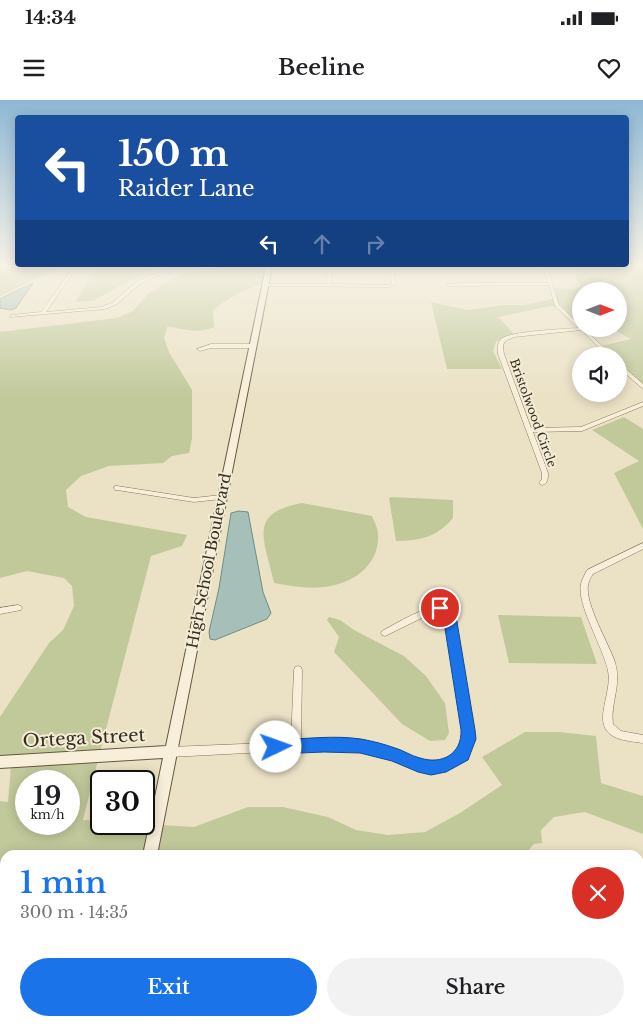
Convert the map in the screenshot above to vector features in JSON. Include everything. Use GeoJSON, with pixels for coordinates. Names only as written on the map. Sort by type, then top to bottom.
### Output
{"type":"FeatureCollection","features":[{"type":"Feature","properties":{"kind":"street"},"geometry":{"type":"LineString","coordinates":[[12,316],[76,310]]}},
{"type":"Feature","properties":{"kind":"street","name":"High School Boulevard"},"geometry":{"type":"LineString","coordinates":[[151,850],[261,310]]}},
{"type":"Feature","properties":{"kind":"street"},"geometry":{"type":"LineString","coordinates":[[562,310],[572,321]]}},
{"type":"Feature","properties":{"kind":"street","name":"Bristolwood Circle"},"geometry":{"type":"LineString","coordinates":[[542,483],[544,473],[501,354],[501,342],[513,336],[572,330]]}},
{"type":"Feature","properties":{"kind":"street"},"geometry":{"type":"LineString","coordinates":[[590,338],[600,347]]}},
{"type":"Feature","properties":{"kind":"street"},"geometry":{"type":"LineString","coordinates":[[200,348],[211,346],[253,346]]}},
{"type":"Feature","properties":{"kind":"street"},"geometry":{"type":"LineString","coordinates":[[627,373],[643,388]]}},
{"type":"Feature","properties":{"kind":"street"},"geometry":{"type":"LineString","coordinates":[[530,430],[582,429],[643,404]]}},
{"type":"Feature","properties":{"kind":"street"},"geometry":{"type":"LineString","coordinates":[[117,488],[194,500],[221,498]]}},
{"type":"Feature","properties":{"kind":"street"},"geometry":{"type":"LineString","coordinates":[[643,546],[590,572],[585,582],[587,601],[613,673],[614,689],[606,720],[612,731],[620,735],[643,739]]}},
{"type":"Feature","properties":{"kind":"street"},"geometry":{"type":"LineString","coordinates":[[0,611],[18,608]]}},
{"type":"Feature","properties":{"kind":"street"},"geometry":{"type":"LineString","coordinates":[[170,752],[296,746],[360,746],[394,754],[418,765],[431,767],[446,765],[463,755],[468,739],[448,611],[440,608],[431,610],[385,633]]}},
{"type":"Feature","properties":{"kind":"street"},"geometry":{"type":"LineString","coordinates":[[296,746],[298,670]]}},
{"type":"Feature","properties":{"kind":"street","name":"Ortega Street"},"geometry":{"type":"LineString","coordinates":[[0,762],[170,752]]}},
{"type":"Feature","properties":{"kind":"green space"},"geometry":{"type":"Polygon","coordinates":[[[214,310],[214,327],[196,331],[167,327],[164,338],[169,352],[192,390],[192,438],[189,453],[172,456],[163,463],[109,466],[81,476],[66,490],[68,507],[86,517],[187,535],[182,546],[151,556],[100,752],[0,758],[0,717],[49,643],[63,630],[74,606],[72,586],[64,578],[27,571],[0,578],[0,332],[117,318],[133,311],[214,310]]]}},
{"type":"Feature","properties":{"kind":"green space"},"geometry":{"type":"Polygon","coordinates":[[[433,310],[531,310],[498,317],[514,334],[496,342],[493,351],[502,369],[447,369],[433,310]]]}},
{"type":"Feature","properties":{"kind":"green space"},"geometry":{"type":"Polygon","coordinates":[[[564,310],[572,310],[572,318],[564,310]]]}},
{"type":"Feature","properties":{"kind":"green space"},"geometry":{"type":"Polygon","coordinates":[[[628,310],[643,310],[643,385],[627,370],[627,347],[601,346],[631,339],[628,337],[628,310]]]}},
{"type":"Feature","properties":{"kind":"green space"},"geometry":{"type":"Polygon","coordinates":[[[624,417],[643,429],[643,529],[614,473],[639,461],[592,430],[624,417]]]}},
{"type":"Feature","properties":{"kind":"green space"},"geometry":{"type":"Polygon","coordinates":[[[389,498],[453,500],[453,518],[441,530],[428,537],[396,541],[389,498]]]}},
{"type":"Feature","properties":{"kind":"green space"},"geometry":{"type":"Polygon","coordinates":[[[302,503],[372,516],[378,532],[377,545],[374,555],[363,571],[345,582],[318,588],[274,583],[264,542],[266,522],[273,514],[284,508],[302,503]]]}},
{"type":"Feature","properties":{"kind":"green space"},"geometry":{"type":"Polygon","coordinates":[[[498,615],[581,617],[597,664],[509,663],[498,615]]]}},
{"type":"Feature","properties":{"kind":"green space"},"geometry":{"type":"Polygon","coordinates":[[[329,617],[340,620],[354,630],[404,656],[426,676],[445,703],[449,733],[445,740],[430,741],[402,724],[334,652],[339,637],[327,620],[329,617]]]}},
{"type":"Feature","properties":{"kind":"green space"},"geometry":{"type":"Polygon","coordinates":[[[525,732],[559,732],[596,736],[601,783],[643,796],[643,834],[585,812],[554,817],[541,830],[542,843],[534,844],[529,850],[157,850],[161,825],[194,827],[248,807],[283,807],[328,817],[356,830],[388,835],[425,832],[460,813],[502,785],[482,757],[525,732]]]}},
{"type":"Feature","properties":{"kind":"green space"},"geometry":{"type":"Polygon","coordinates":[[[98,760],[96,770],[90,770],[90,792],[83,820],[90,820],[90,835],[148,835],[145,850],[0,850],[0,801],[8,802],[11,766],[98,760]]]}},
{"type":"Feature","properties":{"kind":"water"},"geometry":{"type":"Polygon","coordinates":[[[239,511],[248,512],[263,592],[271,613],[267,619],[215,640],[210,639],[209,632],[219,588],[231,513],[239,511]]]}},
{"type":"Feature","properties":{"kind":"route"},"geometry":{"type":"LineString","coordinates":[[276,747],[360,746],[394,754],[418,765],[439,767],[455,762],[463,755],[468,739],[468,730],[450,616],[448,611],[440,608]]}}]}
